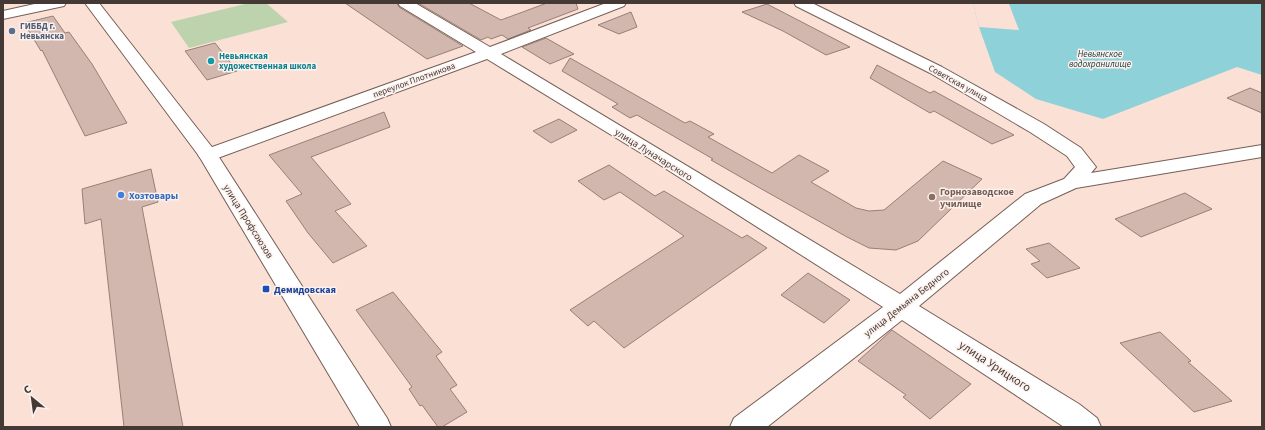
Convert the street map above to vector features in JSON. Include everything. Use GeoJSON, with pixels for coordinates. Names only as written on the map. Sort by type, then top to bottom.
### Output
{"type":"FeatureCollection","features":[{"type":"Feature","properties":{"kind":"street"},"geometry":{"type":"LineString","coordinates":[[3,15],[59,3]]}},
{"type":"Feature","properties":{"kind":"street","name":"улица Профсоюзов"},"geometry":{"type":"LineString","coordinates":[[92,3],[208,155],[376,427]]}},
{"type":"Feature","properties":{"kind":"street","name":"улица Луначарского"},"geometry":{"type":"LineString","coordinates":[[405,3],[902,306]]}},
{"type":"Feature","properties":{"kind":"street","name":"переулок Плотникова"},"geometry":{"type":"LineString","coordinates":[[208,155],[489,53],[619,3]]}},
{"type":"Feature","properties":{"kind":"street","name":"Советская улица"},"geometry":{"type":"LineString","coordinates":[[801,3],[936,70],[1037,128],[1074,152],[1086,167],[1071,183]]}},
{"type":"Feature","properties":{"kind":"street"},"geometry":{"type":"LineString","coordinates":[[1071,183],[1262,151]]}},
{"type":"Feature","properties":{"kind":"street","name":"улица Демьяна Бедного"},"geometry":{"type":"LineString","coordinates":[[745,427],[902,306],[1033,199],[1071,183]]}},
{"type":"Feature","properties":{"kind":"street","name":"улица Урицкого"},"geometry":{"type":"LineString","coordinates":[[902,306],[1069,414],[1086,427]]}},
{"type":"Feature","properties":{"kind":"green space"},"geometry":{"type":"Polygon","coordinates":[[[249,3],[266,3],[288,22],[189,48],[171,22],[249,3]]]}},
{"type":"Feature","properties":{"kind":"water","name":"Невьянское водохранилище"},"geometry":{"type":"Polygon","coordinates":[[[973,3],[1262,3],[1262,75],[1237,67],[1103,119],[1036,99],[995,72],[979,27],[973,3]]]}},
{"type":"Feature","properties":{"kind":"pier"},"geometry":{"type":"Polygon","coordinates":[[[973,3],[1009,4],[1019,30],[979,27],[973,3]]]}},
{"type":"Feature","properties":{"kind":"building"},"geometry":{"type":"Polygon","coordinates":[[[345,3],[397,3],[399,7],[463,46],[427,59],[345,3]]]}},
{"type":"Feature","properties":{"kind":"building"},"geometry":{"type":"Polygon","coordinates":[[[418,3],[469,3],[501,20],[547,3],[576,3],[578,9],[528,28],[531,30],[508,39],[502,35],[491,39],[488,37],[481,40],[418,3]]]}},
{"type":"Feature","properties":{"kind":"building"},"geometry":{"type":"Polygon","coordinates":[[[767,4],[850,47],[826,55],[783,31],[742,12],[767,4]]]}},
{"type":"Feature","properties":{"kind":"building"},"geometry":{"type":"Polygon","coordinates":[[[631,12],[637,27],[619,34],[598,25],[631,12]]]}},
{"type":"Feature","properties":{"kind":"building"},"geometry":{"type":"Polygon","coordinates":[[[53,16],[65,33],[69,32],[92,64],[127,123],[85,136],[42,50],[41,51],[24,23],[53,16]]]}},
{"type":"Feature","properties":{"kind":"building"},"geometry":{"type":"Polygon","coordinates":[[[546,38],[574,54],[550,64],[522,47],[546,38]]]}},
{"type":"Feature","properties":{"kind":"building","name":"Невьянская художественная школа"},"geometry":{"type":"Polygon","coordinates":[[[215,43],[237,71],[207,80],[185,51],[215,43]]]}},
{"type":"Feature","properties":{"kind":"building","name":"Горнозаводское училище"},"geometry":{"type":"Polygon","coordinates":[[[570,58],[685,123],[690,121],[714,134],[708,137],[772,173],[799,155],[829,171],[811,182],[856,208],[869,211],[884,210],[943,161],[982,179],[918,241],[896,250],[869,248],[758,187],[637,115],[630,118],[612,107],[618,104],[562,71],[570,58]]]}},
{"type":"Feature","properties":{"kind":"building"},"geometry":{"type":"Polygon","coordinates":[[[877,65],[930,93],[934,91],[1014,135],[992,144],[934,111],[930,113],[870,78],[877,65]]]}},
{"type":"Feature","properties":{"kind":"building"},"geometry":{"type":"Polygon","coordinates":[[[1250,88],[1262,93],[1262,113],[1227,98],[1250,88]]]}},
{"type":"Feature","properties":{"kind":"building"},"geometry":{"type":"Polygon","coordinates":[[[384,112],[390,127],[311,157],[351,204],[335,211],[367,246],[333,263],[308,233],[286,201],[302,194],[269,155],[384,112]]]}},
{"type":"Feature","properties":{"kind":"building"},"geometry":{"type":"Polygon","coordinates":[[[559,119],[577,130],[551,143],[533,131],[559,119]]]}},
{"type":"Feature","properties":{"kind":"building"},"geometry":{"type":"Polygon","coordinates":[[[609,165],[655,196],[664,191],[742,238],[747,235],[767,248],[624,348],[594,321],[588,326],[570,310],[684,236],[620,192],[604,200],[578,181],[609,165]]]}},
{"type":"Feature","properties":{"kind":"building"},"geometry":{"type":"Polygon","coordinates":[[[151,169],[158,202],[142,207],[183,427],[124,427],[101,219],[85,224],[82,189],[151,169]]]}},
{"type":"Feature","properties":{"kind":"building"},"geometry":{"type":"Polygon","coordinates":[[[1185,193],[1212,209],[1141,237],[1115,219],[1185,193]]]}},
{"type":"Feature","properties":{"kind":"building"},"geometry":{"type":"Polygon","coordinates":[[[1049,243],[1080,268],[1047,278],[1031,264],[1040,261],[1026,249],[1049,243]]]}},
{"type":"Feature","properties":{"kind":"building"},"geometry":{"type":"Polygon","coordinates":[[[808,273],[850,300],[824,323],[781,295],[808,273]]]}},
{"type":"Feature","properties":{"kind":"building"},"geometry":{"type":"Polygon","coordinates":[[[393,292],[442,352],[436,356],[457,385],[450,389],[467,412],[442,427],[438,427],[422,405],[420,406],[409,389],[412,387],[356,310],[393,292]]]}},
{"type":"Feature","properties":{"kind":"building"},"geometry":{"type":"Polygon","coordinates":[[[892,330],[971,384],[930,419],[903,397],[906,395],[858,361],[892,330]]]}},
{"type":"Feature","properties":{"kind":"building"},"geometry":{"type":"Polygon","coordinates":[[[1160,332],[1191,361],[1188,362],[1232,401],[1194,412],[1120,343],[1160,332]]]}},
{"type":"Feature","properties":{"kind":"place","name":"ГИББД г. Невьянска"},"geometry":{"type":"Point","coordinates":[12,31]}},
{"type":"Feature","properties":{"kind":"place","name":"Невьянская художественная школа"},"geometry":{"type":"Point","coordinates":[211,61]}},
{"type":"Feature","properties":{"kind":"place","name":"Хозтовары"},"geometry":{"type":"Point","coordinates":[121,195]}},
{"type":"Feature","properties":{"kind":"place","name":"Горнозаводское училище"},"geometry":{"type":"Point","coordinates":[932,197]}},
{"type":"Feature","properties":{"kind":"place","name":"Демидовская"},"geometry":{"type":"Point","coordinates":[266,289]}}]}
